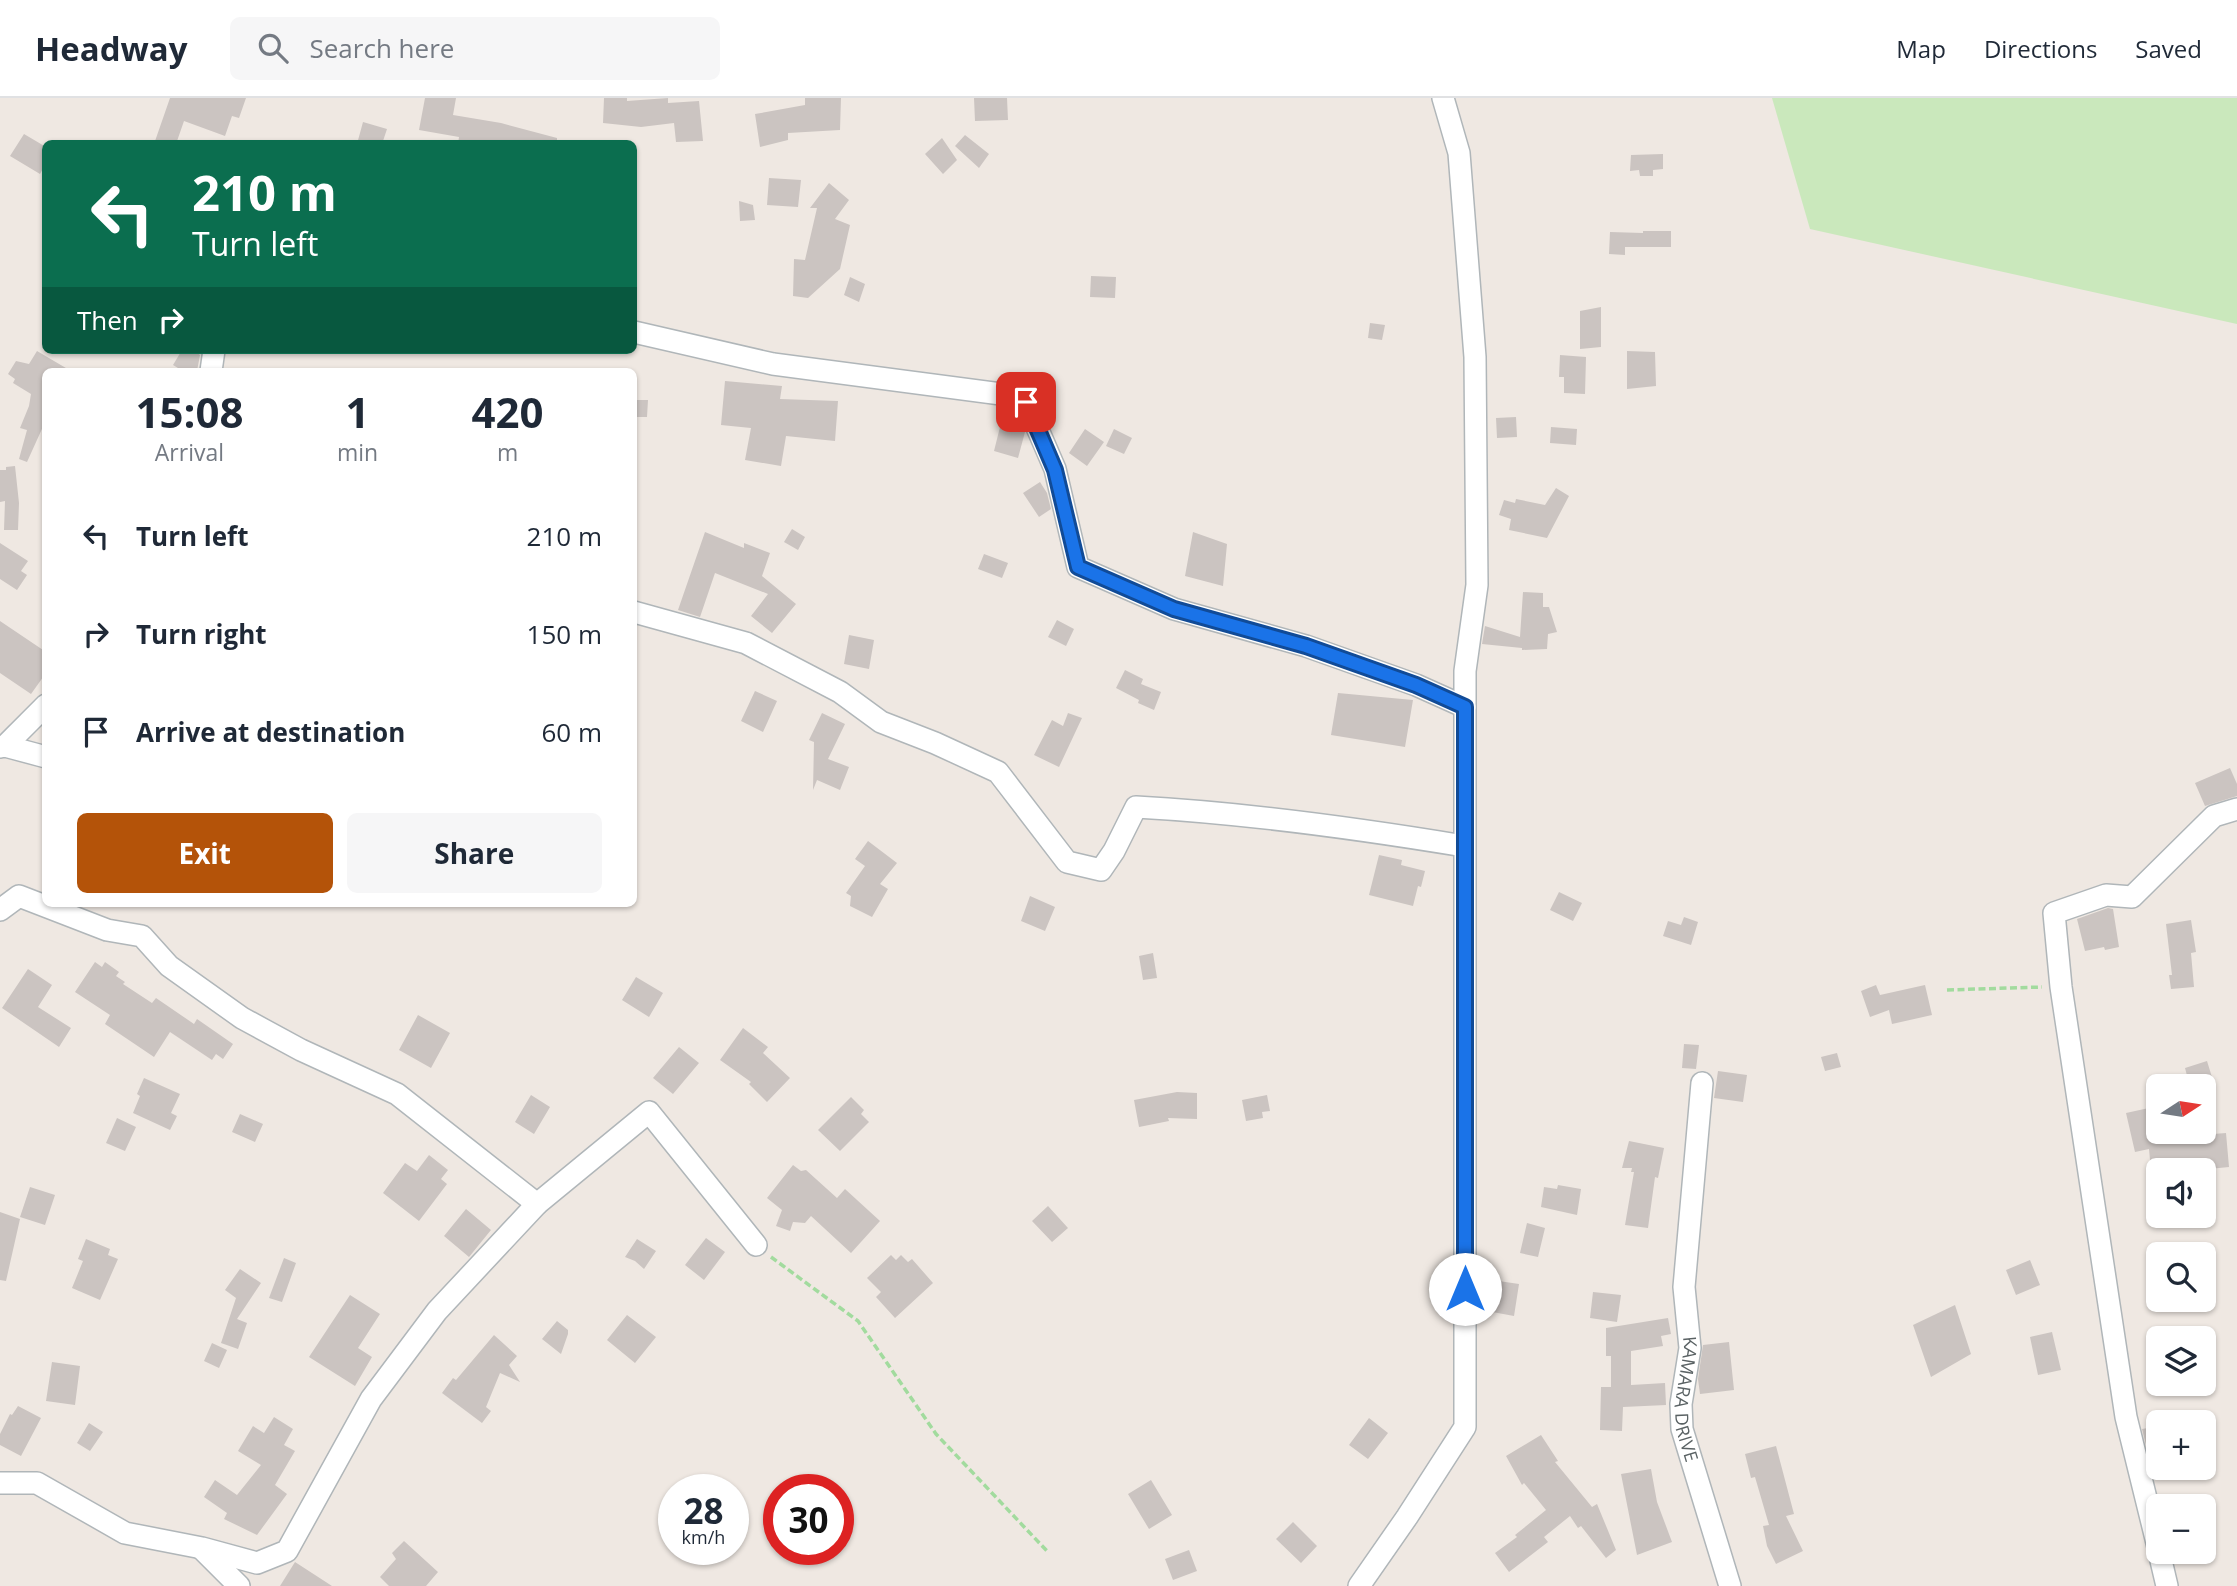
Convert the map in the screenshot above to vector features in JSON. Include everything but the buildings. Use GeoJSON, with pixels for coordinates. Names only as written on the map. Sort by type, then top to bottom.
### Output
{"type":"FeatureCollection","features":[{"type":"Feature","properties":{"kind":"street"},"geometry":{"type":"LineString","coordinates":[[1359,1586],[1465,1427],[1465,671],[1477,585],[1475,357],[1459,153],[1443,98]]}},
{"type":"Feature","properties":{"kind":"street"},"geometry":{"type":"LineString","coordinates":[[637,333],[772,364],[1002,394],[1026,402],[1055,470],[1078,567],[1174,609],[1306,646],[1416,685],[1465,707]]}},
{"type":"Feature","properties":{"kind":"street"},"geometry":{"type":"LineString","coordinates":[[637,613],[746,643],[840,692],[881,722],[998,772],[1067,862],[1101,870],[1114,851],[1136,807],[1221,812],[1336,825],[1464,846]]}},
{"type":"Feature","properties":{"kind":"street"},"geometry":{"type":"LineString","coordinates":[[2,747],[42,709]]}},
{"type":"Feature","properties":{"kind":"street"},"geometry":{"type":"LineString","coordinates":[[2,747],[42,756]]}},
{"type":"Feature","properties":{"kind":"street"},"geometry":{"type":"LineString","coordinates":[[2146,1498],[2126,1417],[2061,987],[2054,913],[2106,895],[2132,897],[2214,816],[2237,809]]}},
{"type":"Feature","properties":{"kind":"street"},"geometry":{"type":"LineString","coordinates":[[0,910],[19,896],[42,905]]}},
{"type":"Feature","properties":{"kind":"street"},"geometry":{"type":"LineString","coordinates":[[47,907],[107,930],[142,936],[169,965],[242,1018],[301,1051],[397,1094],[537,1204]]}},
{"type":"Feature","properties":{"kind":"street","name":"KAMARA DRIVE"},"geometry":{"type":"LineString","coordinates":[[1702,1083],[1684,1287],[1690,1348],[1681,1404],[1682,1429],[1730,1586]]}},
{"type":"Feature","properties":{"kind":"street"},"geometry":{"type":"LineString","coordinates":[[0,1483],[37,1483],[125,1532],[257,1563],[287,1551],[371,1399],[437,1311],[537,1204],[649,1112],[756,1245]]}},
{"type":"Feature","properties":{"kind":"street"},"geometry":{"type":"LineString","coordinates":[[202,1548],[239,1586]]}},
{"type":"Feature","properties":{"kind":"street"},"geometry":{"type":"LineString","coordinates":[[2162,1564],[2167,1586]]}},
{"type":"Feature","properties":{"kind":"path"},"geometry":{"type":"LineString","coordinates":[[1947,990],[2061,987]]}},
{"type":"Feature","properties":{"kind":"path"},"geometry":{"type":"LineString","coordinates":[[756,1245],[858,1321],[936,1434],[1047,1551]]}},
{"type":"Feature","properties":{"kind":"green space"},"geometry":{"type":"Polygon","coordinates":[[[1772,98],[2237,98],[2237,324],[1810,229],[1772,98]]]}},
{"type":"Feature","properties":{"kind":"route"},"geometry":{"type":"LineString","coordinates":[[1026,402],[1055,470],[1078,567],[1174,609],[1306,646],[1416,685],[1465,707],[1465,1289]]}}]}
